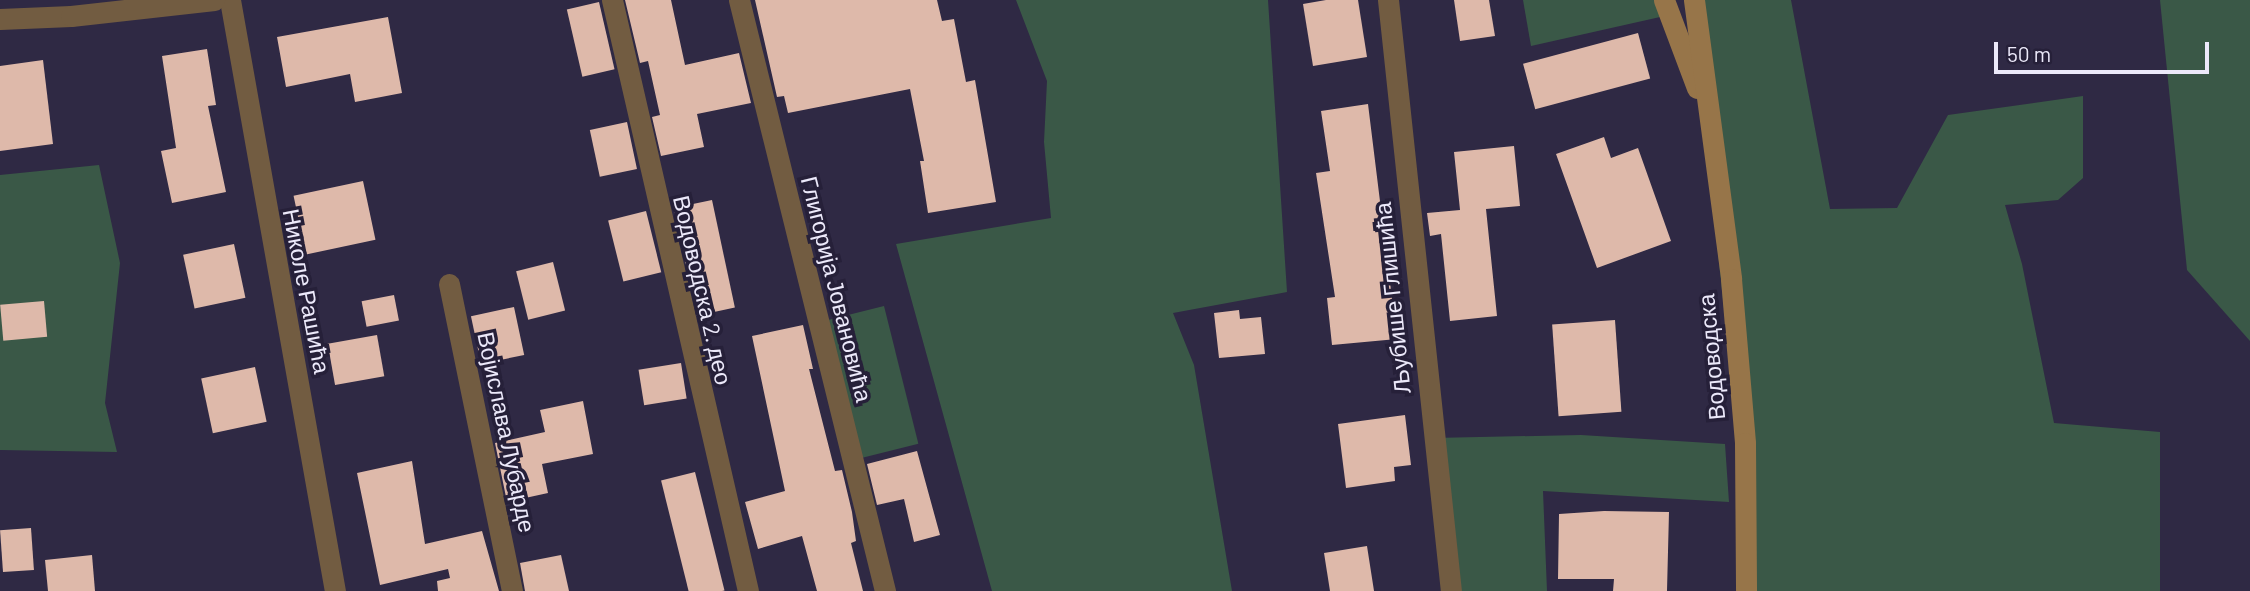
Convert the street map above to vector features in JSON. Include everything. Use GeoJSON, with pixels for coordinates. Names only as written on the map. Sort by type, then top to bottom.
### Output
{"type":"FeatureCollection","features":[{"type":"Feature","properties":{"kind":"main road","name":"Водоводска"},"geometry":{"type":"LineString","coordinates":[[1664,0],[1709,120]]}},
{"type":"Feature","properties":{"kind":"main road","name":"Водоводска"},"geometry":{"type":"LineString","coordinates":[[1694,0],[1731,279],[1744,429],[1746,591]]}},
{"type":"Feature","properties":{"kind":"street"},"geometry":{"type":"LineString","coordinates":[[0,19],[91,7],[214,0]]}},
{"type":"Feature","properties":{"kind":"street","name":"Николе Рашића"},"geometry":{"type":"LineString","coordinates":[[230,0],[335,591]]}},
{"type":"Feature","properties":{"kind":"street","name":"Водоводска 2. део"},"geometry":{"type":"LineString","coordinates":[[612,0],[748,591]]}},
{"type":"Feature","properties":{"kind":"street","name":"Глигорија Јовановића"},"geometry":{"type":"LineString","coordinates":[[739,0],[885,591]]}},
{"type":"Feature","properties":{"kind":"street","name":"Љубише Глишића"},"geometry":{"type":"LineString","coordinates":[[1388,0],[1451,591]]}},
{"type":"Feature","properties":{"kind":"street","name":"Војислава Лубарде"},"geometry":{"type":"LineString","coordinates":[[449,284],[512,591]]}},
{"type":"Feature","properties":{"kind":"green space"},"geometry":{"type":"Polygon","coordinates":[[[1016,0],[1268,0],[1287,292],[1173,313],[1194,365],[1232,591],[992,591],[896,244],[1051,218],[1044,142],[1047,81],[1016,0]]]}},
{"type":"Feature","properties":{"kind":"green space"},"geometry":{"type":"Polygon","coordinates":[[[1523,0],[1663,0],[1669,15],[1531,46],[1523,0]]]}},
{"type":"Feature","properties":{"kind":"green space"},"geometry":{"type":"Polygon","coordinates":[[[1691,0],[1791,0],[1830,209],[1897,208],[1948,115],[2083,96],[2083,178],[2058,200],[2005,205],[2022,264],[2054,423],[2160,432],[2160,591],[1746,591],[1747,525],[1691,0]]]}},
{"type":"Feature","properties":{"kind":"green space"},"geometry":{"type":"Polygon","coordinates":[[[2160,0],[2250,0],[2250,341],[2187,270],[2160,0]]]}},
{"type":"Feature","properties":{"kind":"green space"},"geometry":{"type":"Polygon","coordinates":[[[99,165],[120,263],[105,403],[117,452],[0,450],[0,175],[99,165]]]}},
{"type":"Feature","properties":{"kind":"green space"},"geometry":{"type":"Polygon","coordinates":[[[884,306],[918,444],[852,460],[818,322],[884,306]]]}},
{"type":"Feature","properties":{"kind":"green space"},"geometry":{"type":"Polygon","coordinates":[[[1581,435],[1725,444],[1729,502],[1543,491],[1547,591],[1451,591],[1433,438],[1581,435]]]}},
{"type":"Feature","properties":{"kind":"building"},"geometry":{"type":"Polygon","coordinates":[[[625,0],[671,0],[685,65],[739,53],[751,103],[697,114],[704,147],[661,156],[652,117],[660,115],[648,61],[640,63],[625,0]]]}},
{"type":"Feature","properties":{"kind":"building"},"geometry":{"type":"Polygon","coordinates":[[[755,0],[937,0],[942,21],[954,19],[966,82],[975,80],[996,202],[928,213],[920,161],[924,161],[910,89],[788,113],[784,96],[777,97],[755,0]]]}},
{"type":"Feature","properties":{"kind":"building"},"geometry":{"type":"Polygon","coordinates":[[[1326,0],[1358,0],[1367,57],[1313,66],[1303,4],[1326,0]]]}},
{"type":"Feature","properties":{"kind":"building"},"geometry":{"type":"Polygon","coordinates":[[[1454,0],[1489,0],[1495,36],[1460,41],[1454,0]]]}},
{"type":"Feature","properties":{"kind":"building"},"geometry":{"type":"Polygon","coordinates":[[[599,2],[615,69],[582,77],[567,9],[599,2]]]}},
{"type":"Feature","properties":{"kind":"building"},"geometry":{"type":"Polygon","coordinates":[[[388,17],[402,93],[355,102],[350,74],[286,87],[277,37],[388,17]]]}},
{"type":"Feature","properties":{"kind":"building"},"geometry":{"type":"Polygon","coordinates":[[[1638,33],[1650,78],[1535,109],[1523,64],[1638,33]]]}},
{"type":"Feature","properties":{"kind":"building"},"geometry":{"type":"Polygon","coordinates":[[[207,49],[216,105],[208,106],[226,192],[172,203],[161,151],[176,148],[162,56],[207,49]]]}},
{"type":"Feature","properties":{"kind":"building"},"geometry":{"type":"Polygon","coordinates":[[[43,60],[53,144],[0,151],[0,66],[43,60]]]}},
{"type":"Feature","properties":{"kind":"building"},"geometry":{"type":"Polygon","coordinates":[[[1368,104],[1397,339],[1332,345],[1327,298],[1335,297],[1316,173],[1330,171],[1321,111],[1368,104]]]}},
{"type":"Feature","properties":{"kind":"building"},"geometry":{"type":"Polygon","coordinates":[[[627,122],[637,169],[600,177],[590,130],[627,122]]]}},
{"type":"Feature","properties":{"kind":"building"},"geometry":{"type":"Polygon","coordinates":[[[1604,137],[1611,158],[1638,148],[1671,241],[1597,268],[1556,154],[1604,137]]]}},
{"type":"Feature","properties":{"kind":"building"},"geometry":{"type":"Polygon","coordinates":[[[1514,146],[1520,206],[1486,209],[1497,316],[1450,321],[1441,234],[1430,236],[1427,213],[1460,210],[1454,152],[1514,146]]]}},
{"type":"Feature","properties":{"kind":"building"},"geometry":{"type":"Polygon","coordinates":[[[363,181],[375,240],[306,254],[294,196],[363,181]]]}},
{"type":"Feature","properties":{"kind":"building"},"geometry":{"type":"Polygon","coordinates":[[[712,200],[735,308],[697,316],[674,208],[712,200]]]}},
{"type":"Feature","properties":{"kind":"building"},"geometry":{"type":"Polygon","coordinates":[[[646,211],[661,272],[623,282],[608,220],[646,211]]]}},
{"type":"Feature","properties":{"kind":"building"},"geometry":{"type":"Polygon","coordinates":[[[234,244],[245,298],[195,309],[183,255],[234,244]]]}},
{"type":"Feature","properties":{"kind":"building"},"geometry":{"type":"Polygon","coordinates":[[[553,262],[565,311],[528,320],[516,271],[553,262]]]}},
{"type":"Feature","properties":{"kind":"building"},"geometry":{"type":"Polygon","coordinates":[[[394,295],[399,321],[367,327],[362,301],[394,295]]]}},
{"type":"Feature","properties":{"kind":"building"},"geometry":{"type":"Polygon","coordinates":[[[44,301],[47,337],[3,341],[0,305],[44,301]]]}},
{"type":"Feature","properties":{"kind":"building"},"geometry":{"type":"Polygon","coordinates":[[[514,307],[524,355],[481,364],[471,316],[514,307]]]}},
{"type":"Feature","properties":{"kind":"building"},"geometry":{"type":"Polygon","coordinates":[[[1239,310],[1240,319],[1261,317],[1265,354],[1219,358],[1214,313],[1239,310]]]}},
{"type":"Feature","properties":{"kind":"building"},"geometry":{"type":"Polygon","coordinates":[[[1615,320],[1621,412],[1559,416],[1552,324],[1615,320]]]}},
{"type":"Feature","properties":{"kind":"building"},"geometry":{"type":"Polygon","coordinates":[[[803,325],[813,369],[809,369],[835,471],[842,470],[852,512],[856,541],[851,543],[863,591],[817,591],[802,536],[758,549],[745,502],[785,491],[752,336],[803,325]]]}},
{"type":"Feature","properties":{"kind":"building"},"geometry":{"type":"Polygon","coordinates":[[[377,335],[384,376],[335,385],[328,344],[377,335]]]}},
{"type":"Feature","properties":{"kind":"building"},"geometry":{"type":"Polygon","coordinates":[[[681,363],[687,399],[644,405],[639,370],[681,363]]]}},
{"type":"Feature","properties":{"kind":"building"},"geometry":{"type":"Polygon","coordinates":[[[255,367],[267,422],[213,433],[201,378],[255,367]]]}},
{"type":"Feature","properties":{"kind":"building"},"geometry":{"type":"Polygon","coordinates":[[[583,401],[593,454],[542,464],[548,493],[507,502],[495,443],[545,432],[540,410],[583,401]]]}},
{"type":"Feature","properties":{"kind":"building"},"geometry":{"type":"Polygon","coordinates":[[[1405,415],[1411,465],[1394,467],[1395,481],[1346,488],[1338,424],[1405,415]]]}},
{"type":"Feature","properties":{"kind":"building"},"geometry":{"type":"Polygon","coordinates":[[[917,451],[940,535],[914,542],[904,499],[877,505],[867,464],[917,451]]]}},
{"type":"Feature","properties":{"kind":"building"},"geometry":{"type":"Polygon","coordinates":[[[412,461],[425,544],[482,531],[499,591],[438,591],[437,581],[450,578],[448,569],[380,585],[357,473],[412,461]]]}},
{"type":"Feature","properties":{"kind":"building"},"geometry":{"type":"Polygon","coordinates":[[[695,472],[725,590],[689,591],[661,480],[695,472]]]}},
{"type":"Feature","properties":{"kind":"building"},"geometry":{"type":"Polygon","coordinates":[[[1604,511],[1669,512],[1667,591],[1613,591],[1614,579],[1558,579],[1559,514],[1604,511]]]}},
{"type":"Feature","properties":{"kind":"building"},"geometry":{"type":"Polygon","coordinates":[[[31,528],[34,570],[3,572],[0,530],[31,528]]]}},
{"type":"Feature","properties":{"kind":"building"},"geometry":{"type":"Polygon","coordinates":[[[1367,546],[1374,591],[1330,591],[1324,553],[1367,546]]]}},
{"type":"Feature","properties":{"kind":"building"},"geometry":{"type":"Polygon","coordinates":[[[92,555],[95,591],[48,591],[45,560],[92,555]]]}},
{"type":"Feature","properties":{"kind":"building"},"geometry":{"type":"Polygon","coordinates":[[[561,555],[569,591],[525,591],[520,563],[561,555]]]}}]}
